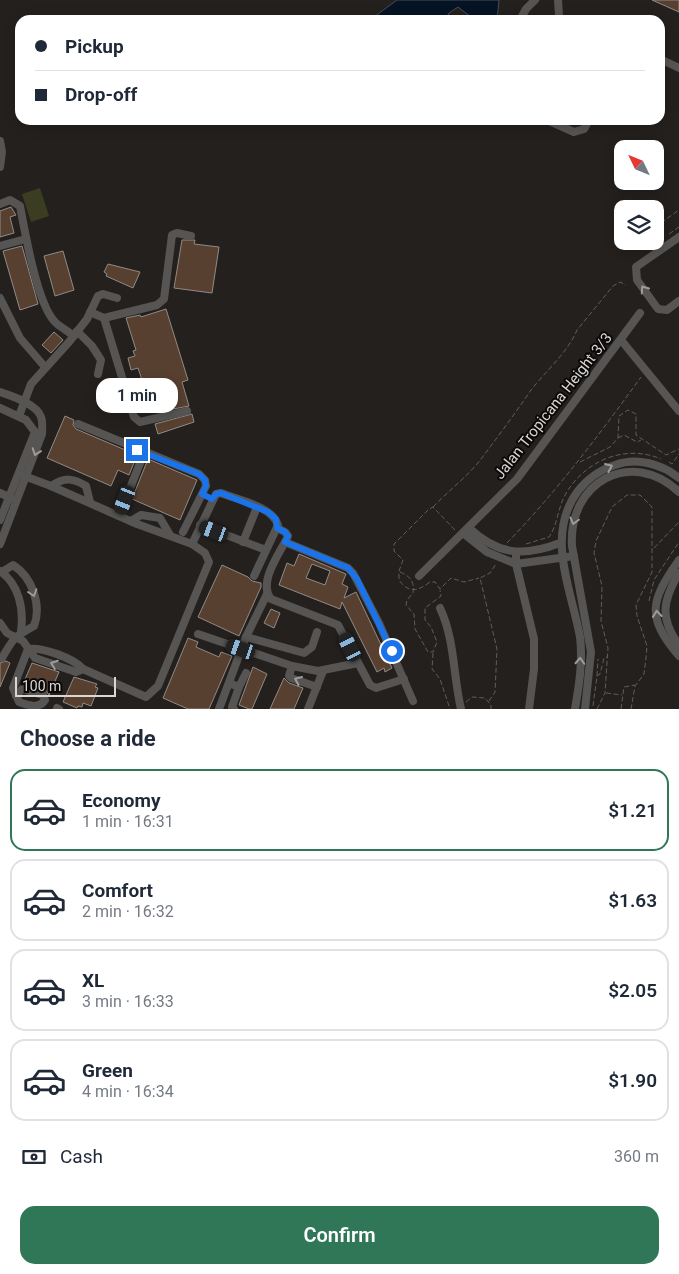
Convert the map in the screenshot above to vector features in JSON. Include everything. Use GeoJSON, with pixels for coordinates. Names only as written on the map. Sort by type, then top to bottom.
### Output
{"type":"FeatureCollection","features":[{"type":"Feature","properties":{"kind":"street"},"geometry":{"type":"LineString","coordinates":[[523,15],[535,0]]}},
{"type":"Feature","properties":{"kind":"street"},"geometry":{"type":"LineString","coordinates":[[558,0],[559,15]]}},
{"type":"Feature","properties":{"kind":"street"},"geometry":{"type":"LineString","coordinates":[[665,61],[679,68]]}},
{"type":"Feature","properties":{"kind":"street"},"geometry":{"type":"LineString","coordinates":[[558,125],[574,132],[584,129],[586,125]]}},
{"type":"Feature","properties":{"kind":"street"},"geometry":{"type":"LineString","coordinates":[[0,141],[2,152],[0,167]]}},
{"type":"Feature","properties":{"kind":"street"},"geometry":{"type":"LineString","coordinates":[[0,204],[10,200],[20,206],[26,239],[44,305],[54,322],[76,333],[92,346],[101,360],[98,374]]}},
{"type":"Feature","properties":{"kind":"street"},"geometry":{"type":"LineString","coordinates":[[90,312],[104,318],[157,305],[164,299],[171,238],[177,233],[191,236]]}},
{"type":"Feature","properties":{"kind":"street"},"geometry":{"type":"LineString","coordinates":[[679,237],[636,267],[637,280],[658,309],[667,310],[679,300]]}},
{"type":"Feature","properties":{"kind":"street"},"geometry":{"type":"LineString","coordinates":[[0,246],[26,239]]}},
{"type":"Feature","properties":{"kind":"street"},"geometry":{"type":"LineString","coordinates":[[19,416],[30,384],[76,333],[98,296],[103,294],[117,298]]}},
{"type":"Feature","properties":{"kind":"street"},"geometry":{"type":"LineString","coordinates":[[0,298],[20,338],[45,367]]}},
{"type":"Feature","properties":{"kind":"street","name":"Jalan Tropicana Height 3/3"},"geometry":{"type":"LineString","coordinates":[[419,576],[517,479],[640,313]]}},
{"type":"Feature","properties":{"kind":"street"},"geometry":{"type":"LineString","coordinates":[[104,318],[134,417],[140,422],[187,411]]}},
{"type":"Feature","properties":{"kind":"street"},"geometry":{"type":"LineString","coordinates":[[621,340],[679,412]]}},
{"type":"Feature","properties":{"kind":"street"},"geometry":{"type":"LineString","coordinates":[[0,544],[13,499],[42,434],[40,414],[24,402],[1,392]]}},
{"type":"Feature","properties":{"kind":"street"},"geometry":{"type":"LineString","coordinates":[[0,408],[19,416],[33,427],[34,432],[23,476]]}},
{"type":"Feature","properties":{"kind":"street"},"geometry":{"type":"LineString","coordinates":[[78,424],[144,453],[199,474],[205,480],[206,486],[183,532]]}},
{"type":"Feature","properties":{"kind":"street"},"geometry":{"type":"LineString","coordinates":[[33,427],[42,426]]}},
{"type":"Feature","properties":{"kind":"street"},"geometry":{"type":"LineString","coordinates":[[119,516],[144,453]]}},
{"type":"Feature","properties":{"kind":"street"},"geometry":{"type":"LineString","coordinates":[[575,709],[581,655],[580,638],[560,543],[562,522],[571,500],[596,472],[616,464],[636,461],[659,466],[679,478]]}},
{"type":"Feature","properties":{"kind":"street"},"geometry":{"type":"LineString","coordinates":[[585,709],[591,652],[571,531],[574,517],[582,498],[598,481],[626,471],[650,473],[670,483],[679,492]]}},
{"type":"Feature","properties":{"kind":"street"},"geometry":{"type":"LineString","coordinates":[[0,623],[7,633],[22,640],[31,654],[43,661],[76,672],[83,669],[146,697],[158,686],[208,568],[205,553],[192,544],[23,476]]}},
{"type":"Feature","properties":{"kind":"street"},"geometry":{"type":"LineString","coordinates":[[51,486],[59,480],[69,478],[77,480],[86,486],[90,502]]}},
{"type":"Feature","properties":{"kind":"street"},"geometry":{"type":"LineString","coordinates":[[0,493],[13,499]]}},
{"type":"Feature","properties":{"kind":"street"},"geometry":{"type":"LineString","coordinates":[[192,544],[216,494],[221,493],[268,512],[276,519],[277,528],[254,576]]}},
{"type":"Feature","properties":{"kind":"street"},"geometry":{"type":"LineString","coordinates":[[202,494],[212,499]]}},
{"type":"Feature","properties":{"kind":"street"},"geometry":{"type":"LineString","coordinates":[[1,516],[13,499]]}},
{"type":"Feature","properties":{"kind":"street"},"geometry":{"type":"LineString","coordinates":[[243,542],[257,507]]}},
{"type":"Feature","properties":{"kind":"street"},"geometry":{"type":"LineString","coordinates":[[131,521],[141,515],[160,518],[170,536]]}},
{"type":"Feature","properties":{"kind":"street"},"geometry":{"type":"LineString","coordinates":[[200,525],[266,550]]}},
{"type":"Feature","properties":{"kind":"street"},"geometry":{"type":"LineString","coordinates":[[219,709],[246,637],[267,594],[266,588],[270,573],[288,536],[277,528]]}},
{"type":"Feature","properties":{"kind":"street"},"geometry":{"type":"LineString","coordinates":[[464,532],[499,558],[516,564],[574,556]]}},
{"type":"Feature","properties":{"kind":"street"},"geometry":{"type":"LineString","coordinates":[[285,542],[348,568],[354,573],[379,623],[413,701]]}},
{"type":"Feature","properties":{"kind":"street"},"geometry":{"type":"LineString","coordinates":[[489,549],[516,552],[546,549],[560,543]]}},
{"type":"Feature","properties":{"kind":"street"},"geometry":{"type":"LineString","coordinates":[[546,549],[547,560]]}},
{"type":"Feature","properties":{"kind":"street"},"geometry":{"type":"LineString","coordinates":[[516,552],[516,564],[534,639],[534,669],[529,709]]}},
{"type":"Feature","properties":{"kind":"street"},"geometry":{"type":"LineString","coordinates":[[679,560],[661,585],[657,595],[655,614],[661,632],[679,656]]}},
{"type":"Feature","properties":{"kind":"street"},"geometry":{"type":"LineString","coordinates":[[2,658],[14,637],[21,631],[34,626],[37,619],[38,609],[32,587],[18,568],[13,565],[1,571],[18,595],[23,614],[21,631]]}},
{"type":"Feature","properties":{"kind":"street"},"geometry":{"type":"LineString","coordinates":[[679,574],[667,593],[664,610],[670,629],[679,645]]}},
{"type":"Feature","properties":{"kind":"street"},"geometry":{"type":"LineString","coordinates":[[267,594],[271,598],[338,625],[366,680],[376,688],[404,679]]}},
{"type":"Feature","properties":{"kind":"street"},"geometry":{"type":"LineString","coordinates":[[440,608],[452,642],[453,667],[464,706]]}},
{"type":"Feature","properties":{"kind":"street"},"geometry":{"type":"LineString","coordinates":[[246,637],[304,653],[312,647],[316,632]]}},
{"type":"Feature","properties":{"kind":"street"},"geometry":{"type":"LineString","coordinates":[[198,634],[292,666],[323,670],[358,662]]}},
{"type":"Feature","properties":{"kind":"street"},"geometry":{"type":"LineString","coordinates":[[16,696],[13,688],[28,649]]}},
{"type":"Feature","properties":{"kind":"street"},"geometry":{"type":"LineString","coordinates":[[292,666],[289,676],[291,678],[318,686]]}},
{"type":"Feature","properties":{"kind":"street"},"geometry":{"type":"LineString","coordinates":[[308,709],[323,670]]}},
{"type":"Feature","properties":{"kind":"street"},"geometry":{"type":"LineString","coordinates":[[234,709],[232,707],[246,673]]}},
{"type":"Feature","properties":{"kind":"street"},"geometry":{"type":"LineString","coordinates":[[229,683],[239,687]]}},
{"type":"Feature","properties":{"kind":"path"},"geometry":{"type":"LineString","coordinates":[[664,221],[679,210]]}},
{"type":"Feature","properties":{"kind":"path"},"geometry":{"type":"LineString","coordinates":[[664,238],[679,227]]}},
{"type":"Feature","properties":{"kind":"path"},"geometry":{"type":"LineString","coordinates":[[450,709],[440,679],[432,668],[433,652],[437,642],[436,637],[425,620],[425,608],[442,596],[440,589],[434,582],[430,582],[419,590],[414,591],[402,585],[399,580],[399,571],[403,560],[394,551],[394,544],[484,455],[525,402],[531,390],[547,375],[554,362],[574,338],[577,330],[613,286],[620,282],[626,284]]}},
{"type":"Feature","properties":{"kind":"path"},"geometry":{"type":"LineString","coordinates":[[502,550],[578,464],[646,370]]}},
{"type":"Feature","properties":{"kind":"path"},"geometry":{"type":"LineString","coordinates":[[619,416],[628,410],[636,414],[636,435],[666,455],[679,449]]}},
{"type":"Feature","properties":{"kind":"path"},"geometry":{"type":"LineString","coordinates":[[614,413],[619,416]]}},
{"type":"Feature","properties":{"kind":"path"},"geometry":{"type":"LineString","coordinates":[[618,438],[619,416]]}},
{"type":"Feature","properties":{"kind":"path"},"geometry":{"type":"LineString","coordinates":[[578,464],[610,447],[618,438],[624,435],[637,442],[641,440]]}},
{"type":"Feature","properties":{"kind":"path"},"geometry":{"type":"LineString","coordinates":[[597,709],[605,693],[608,648],[601,621],[602,586],[594,553],[596,541],[612,507],[627,495],[640,495],[652,507],[652,572],[636,605],[637,616],[647,646],[644,674],[636,686],[631,709]]}},
{"type":"Feature","properties":{"kind":"path"},"geometry":{"type":"LineString","coordinates":[[433,507],[464,532]]}},
{"type":"Feature","properties":{"kind":"path"},"geometry":{"type":"LineString","coordinates":[[652,549],[679,522]]}},
{"type":"Feature","properties":{"kind":"path"},"geometry":{"type":"LineString","coordinates":[[440,589],[451,578],[464,582],[480,578],[493,569],[499,558]]}},
{"type":"Feature","properties":{"kind":"path"},"geometry":{"type":"LineString","coordinates":[[399,571],[412,580],[414,591],[406,605],[414,614],[415,629],[422,637],[425,650],[433,652]]}},
{"type":"Feature","properties":{"kind":"path"},"geometry":{"type":"LineString","coordinates":[[480,578],[487,600],[497,649],[495,692],[488,701]]}},
{"type":"Feature","properties":{"kind":"path"},"geometry":{"type":"LineString","coordinates":[[593,709],[598,656]]}},
{"type":"Feature","properties":{"kind":"path"},"geometry":{"type":"LineString","coordinates":[[597,676],[600,674],[604,658],[607,656]]}},
{"type":"Feature","properties":{"kind":"path"},"geometry":{"type":"LineString","coordinates":[[621,709],[624,687],[636,686]]}},
{"type":"Feature","properties":{"kind":"path"},"geometry":{"type":"LineString","coordinates":[[605,693],[623,695]]}},
{"type":"Feature","properties":{"kind":"path"},"geometry":{"type":"LineString","coordinates":[[464,706],[472,697],[488,701]]}},
{"type":"Feature","properties":{"kind":"path"},"geometry":{"type":"LineString","coordinates":[[488,701],[491,709]]}},
{"type":"Feature","properties":{"kind":"green space"},"geometry":{"type":"Polygon","coordinates":[[[40,188],[49,216],[31,222],[22,194],[40,188]]]}},
{"type":"Feature","properties":{"kind":"water"},"geometry":{"type":"Polygon","coordinates":[[[397,0],[499,0],[498,15],[468,15],[458,7],[448,15],[377,15],[397,0]]]}},
{"type":"Feature","properties":{"kind":"building"},"geometry":{"type":"Polygon","coordinates":[[[652,0],[679,0],[679,12],[652,0]]]}},
{"type":"Feature","properties":{"kind":"building"},"geometry":{"type":"Polygon","coordinates":[[[11,207],[16,215],[10,217],[14,233],[0,237],[0,211],[11,207]]]}},
{"type":"Feature","properties":{"kind":"building"},"geometry":{"type":"Polygon","coordinates":[[[182,240],[195,240],[194,244],[219,247],[212,293],[174,288],[182,240]]]}},
{"type":"Feature","properties":{"kind":"building"},"geometry":{"type":"Polygon","coordinates":[[[22,246],[38,304],[20,310],[3,251],[22,246]]]}},
{"type":"Feature","properties":{"kind":"building"},"geometry":{"type":"Polygon","coordinates":[[[63,251],[74,290],[55,296],[44,256],[63,251]]]}},
{"type":"Feature","properties":{"kind":"building"},"geometry":{"type":"Polygon","coordinates":[[[108,264],[140,272],[133,288],[106,276],[107,274],[104,272],[108,264]]]}},
{"type":"Feature","properties":{"kind":"building"},"geometry":{"type":"Polygon","coordinates":[[[166,309],[188,380],[182,382],[189,406],[157,412],[152,397],[148,398],[138,368],[131,370],[128,358],[135,356],[133,351],[136,350],[126,318],[140,315],[141,317],[166,309]]]}},
{"type":"Feature","properties":{"kind":"building"},"geometry":{"type":"Polygon","coordinates":[[[54,332],[63,340],[51,353],[42,345],[54,332]]]}},
{"type":"Feature","properties":{"kind":"building"},"geometry":{"type":"Polygon","coordinates":[[[192,414],[194,422],[158,434],[155,424],[192,414]]]}},
{"type":"Feature","properties":{"kind":"building"},"geometry":{"type":"Polygon","coordinates":[[[65,416],[74,420],[73,425],[76,429],[137,455],[129,475],[118,470],[111,486],[47,458],[65,416]]]}},
{"type":"Feature","properties":{"kind":"building"},"geometry":{"type":"Polygon","coordinates":[[[148,459],[197,480],[180,520],[132,499],[148,459]]]}},
{"type":"Feature","properties":{"kind":"building"},"geometry":{"type":"Polygon","coordinates":[[[299,554],[346,574],[342,584],[348,587],[344,598],[356,592],[392,668],[385,672],[384,668],[377,672],[342,602],[340,609],[279,585],[287,563],[294,566],[299,554]],[[312,564],[306,578],[325,585],[330,571],[312,564]]]}},
{"type":"Feature","properties":{"kind":"building"},"geometry":{"type":"Polygon","coordinates":[[[222,565],[248,577],[252,581],[261,583],[261,587],[239,636],[198,617],[222,565]]]}},
{"type":"Feature","properties":{"kind":"building"},"geometry":{"type":"Polygon","coordinates":[[[271,609],[280,613],[274,628],[264,623],[271,609]]]}},
{"type":"Feature","properties":{"kind":"building"},"geometry":{"type":"Polygon","coordinates":[[[188,638],[198,642],[196,647],[219,657],[221,652],[232,656],[209,709],[188,709],[163,698],[188,638]]]}},
{"type":"Feature","properties":{"kind":"building"},"geometry":{"type":"Polygon","coordinates":[[[6,661],[10,663],[0,687],[0,663],[6,661]]]}},
{"type":"Feature","properties":{"kind":"building"},"geometry":{"type":"Polygon","coordinates":[[[32,663],[59,672],[49,695],[45,690],[23,684],[32,663]]]}},
{"type":"Feature","properties":{"kind":"building"},"geometry":{"type":"Polygon","coordinates":[[[253,667],[267,674],[252,709],[249,709],[239,705],[253,667]]]}},
{"type":"Feature","properties":{"kind":"building"},"geometry":{"type":"Polygon","coordinates":[[[74,677],[97,684],[95,687],[98,688],[91,706],[83,703],[82,707],[78,706],[77,708],[63,702],[74,677]]]}},
{"type":"Feature","properties":{"kind":"building"},"geometry":{"type":"Polygon","coordinates":[[[284,678],[289,683],[303,688],[294,709],[270,709],[284,678]]]}},
{"type":"Feature","properties":{"kind":"route"},"geometry":{"type":"LineString","coordinates":[[137,450],[199,474],[205,480],[206,486],[202,494],[212,499],[216,494],[221,493],[268,512],[276,519],[277,528],[288,536],[285,542],[348,568],[354,573],[392,651]]}}]}
